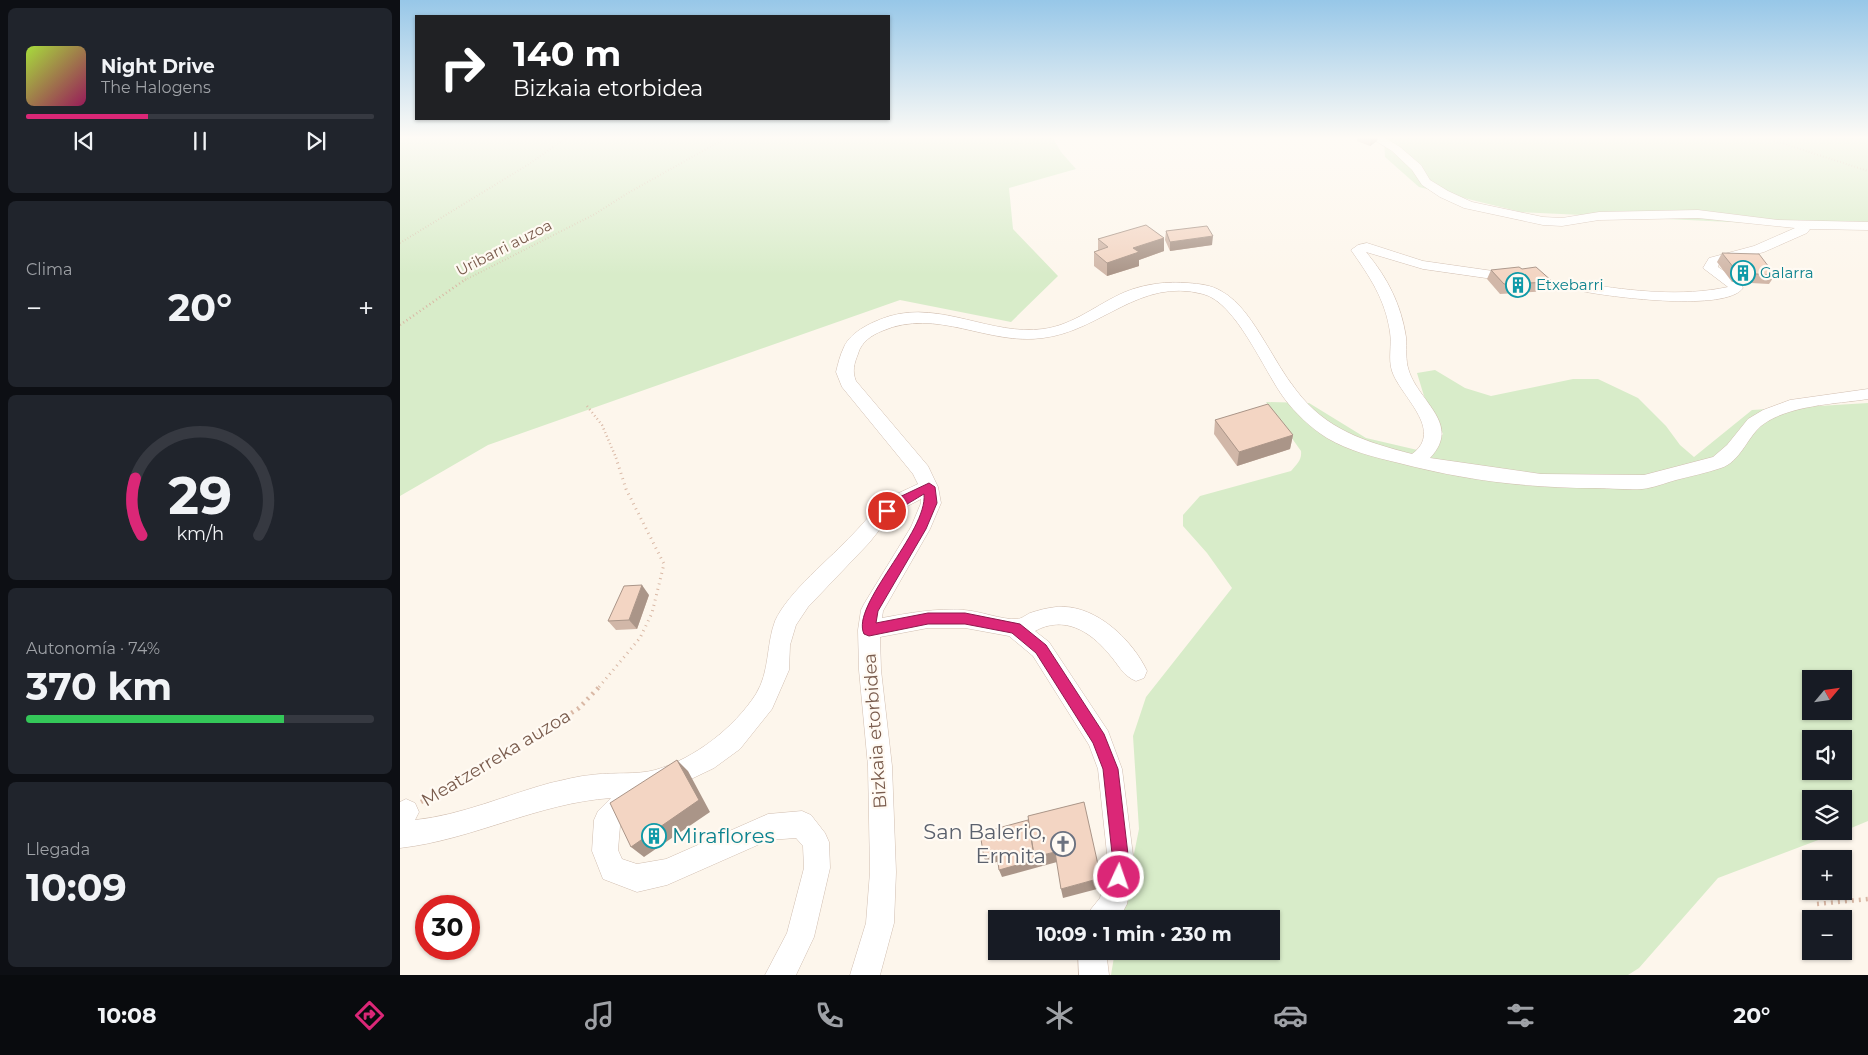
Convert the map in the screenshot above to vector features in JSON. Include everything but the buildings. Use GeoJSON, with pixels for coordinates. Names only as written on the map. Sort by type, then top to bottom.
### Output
{"type":"FeatureCollection","features":[{"type":"Feature","properties":{"kind":"street"},"geometry":{"type":"LineString","coordinates":[[1428,184],[1444,194],[1468,205],[1552,222],[1600,216],[1717,214],[1764,223],[1868,226]]}},
{"type":"Feature","properties":{"kind":"street"},"geometry":{"type":"LineString","coordinates":[[1586,288],[1624,294],[1690,297],[1734,290],[1736,288],[1734,284],[1710,268],[1714,261],[1759,249],[1802,230],[1806,225]]}},
{"type":"Feature","properties":{"kind":"street"},"geometry":{"type":"LineString","coordinates":[[1413,461],[1419,458],[1430,445],[1433,440],[1433,428],[1400,371],[1396,324],[1386,289],[1358,250],[1364,247],[1371,248],[1395,258],[1420,264],[1500,276]]}},
{"type":"Feature","properties":{"kind":"street"},"geometry":{"type":"LineString","coordinates":[[929,487],[908,454],[848,384],[844,372],[852,346],[868,331],[894,320],[914,317],[930,318],[1021,334],[1042,334],[1070,328],[1131,295],[1171,286],[1204,289],[1217,294],[1228,302],[1244,321],[1290,394],[1306,412],[1332,433],[1365,448],[1443,468],[1541,481],[1644,482],[1719,462],[1734,449],[1754,423],[1769,414],[1790,406],[1868,394]]}},
{"type":"Feature","properties":{"kind":"street","name":"Meatzerreka auzoa"},"geometry":{"type":"LineString","coordinates":[[780,975],[800,937],[817,868],[816,842],[802,824],[768,827],[667,872],[637,878],[613,869],[605,850],[607,820],[623,804],[654,783],[705,760],[731,741],[764,701],[778,670],[779,645],[786,622],[801,601],[862,538],[878,518],[895,504],[929,487]]}},
{"type":"Feature","properties":{"kind":"street","name":"Bizkaia etorbidea"},"geometry":{"type":"LineString","coordinates":[[864,975],[880,923],[883,872],[880,766],[870,670],[869,630],[872,610],[920,529],[931,503],[929,487]]}},
{"type":"Feature","properties":{"kind":"street"},"geometry":{"type":"LineString","coordinates":[[1018,630],[1041,618],[1070,614],[1108,636],[1136,671]]}},
{"type":"Feature","properties":{"kind":"street"},"geometry":{"type":"LineString","coordinates":[[869,630],[928,619],[965,618],[1018,630],[1041,649],[1098,739],[1110,769],[1121,863],[1113,904],[1108,910]]}},
{"type":"Feature","properties":{"kind":"street","name":"Meatzerreka auzoa"},"geometry":{"type":"LineString","coordinates":[[402,822],[427,832],[481,818],[550,796],[590,788],[654,783]]}},
{"type":"Feature","properties":{"kind":"street"},"geometry":{"type":"LineString","coordinates":[[1093,960],[1094,975]]}},
{"type":"Feature","properties":{"kind":"path"},"geometry":{"type":"LineString","coordinates":[[400,243],[497,184]]}},
{"type":"Feature","properties":{"kind":"path","name":"Uribarri auzoa"},"geometry":{"type":"LineString","coordinates":[[400,325],[468,278],[595,214],[645,184]]}},
{"type":"Feature","properties":{"kind":"path","name":"Meatzerreka auzoa"},"geometry":{"type":"LineString","coordinates":[[402,822],[431,796],[512,752],[579,708],[597,690],[640,638],[652,613],[664,564],[626,489],[614,448],[602,425],[587,406]]}},
{"type":"Feature","properties":{"kind":"path"},"geometry":{"type":"LineString","coordinates":[[1818,904],[1868,899]]}},
{"type":"Feature","properties":{"kind":"green space"},"geometry":{"type":"Polygon","coordinates":[[[400,184],[1025,184],[1009,188],[1013,229],[1058,276],[1011,322],[900,300],[488,445],[400,496],[400,184]]]}},
{"type":"Feature","properties":{"kind":"green space"},"geometry":{"type":"Polygon","coordinates":[[[1415,184],[1868,184],[1868,222],[1772,224],[1521,212],[1419,187],[1415,184]]]}},
{"type":"Feature","properties":{"kind":"green space"},"geometry":{"type":"Polygon","coordinates":[[[1435,370],[1465,388],[1491,396],[1573,379],[1598,379],[1638,398],[1666,426],[1680,445],[1694,457],[1752,410],[1868,403],[1868,821],[1852,828],[1852,790],[1802,790],[1802,840],[1818,840],[1718,878],[1639,968],[1628,975],[1111,975],[1114,960],[1280,960],[1280,910],[1123,910],[1139,829],[1133,736],[1146,697],[1232,588],[1207,553],[1183,526],[1183,515],[1200,496],[1291,471],[1297,464],[1301,457],[1301,451],[1266,402],[1309,403],[1366,438],[1426,452],[1443,434],[1424,396],[1417,373],[1435,370]]]}},
{"type":"Feature","properties":{"kind":"place","name":"Galarra"},"geometry":{"type":"Point","coordinates":[1743,273]}},
{"type":"Feature","properties":{"kind":"place","name":"Etxebarri"},"geometry":{"type":"Point","coordinates":[1518,285]}},
{"type":"Feature","properties":{"kind":"place","name":"Miraflores"},"geometry":{"type":"Point","coordinates":[654,836]}},
{"type":"Feature","properties":{"kind":"place","name":"San Balerio, Ermita"},"geometry":{"type":"Point","coordinates":[1063,844]}},
{"type":"Feature","properties":{"kind":"route"},"geometry":{"type":"LineString","coordinates":[[887,511],[895,504],[929,487],[931,503],[920,529],[872,610],[869,630],[928,619],[965,618],[1015,628],[1041,649],[1098,739],[1110,769],[1121,863],[1119,877]]}}]}
